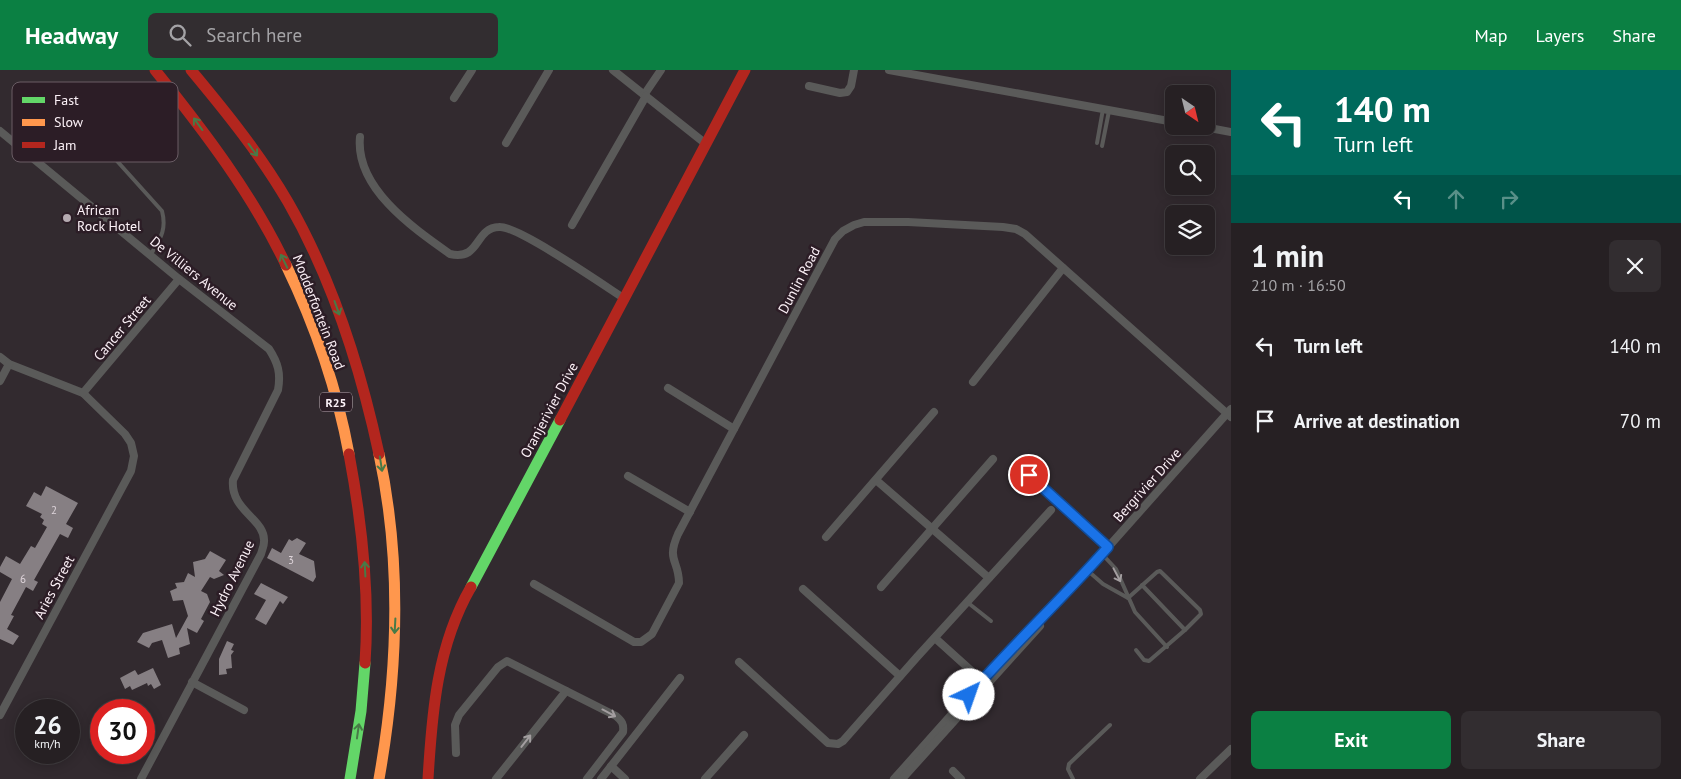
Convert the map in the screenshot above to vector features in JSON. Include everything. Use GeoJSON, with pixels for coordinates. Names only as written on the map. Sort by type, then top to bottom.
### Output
{"type":"FeatureCollection","features":[{"type":"Feature","properties":{"kind":"main road","name":"Modderfontein Road"},"geometry":{"type":"LineString","coordinates":[[155,70],[164,82]]}},
{"type":"Feature","properties":{"kind":"main road","name":"Modderfontein Road"},"geometry":{"type":"LineString","coordinates":[[191,70],[221,105],[263,163],[299,222],[326,278],[352,347],[377,437],[389,515],[396,613],[392,688],[379,779]]}},
{"type":"Feature","properties":{"kind":"main road","name":"Oranjerivier Drive"},"geometry":{"type":"LineString","coordinates":[[428,779],[438,680],[444,651],[458,613],[745,70]]}},
{"type":"Feature","properties":{"kind":"main road","name":"Modderfontein Road"},"geometry":{"type":"LineString","coordinates":[[178,99],[236,177],[272,235],[299,292],[328,370],[351,460],[365,566],[367,628],[364,692],[350,779]]}},
{"type":"Feature","properties":{"kind":"street"},"geometry":{"type":"LineString","coordinates":[[454,98],[472,70]]}},
{"type":"Feature","properties":{"kind":"street"},"geometry":{"type":"LineString","coordinates":[[506,143],[549,70]]}},
{"type":"Feature","properties":{"kind":"street"},"geometry":{"type":"LineString","coordinates":[[572,224],[661,70]]}},
{"type":"Feature","properties":{"kind":"street"},"geometry":{"type":"LineString","coordinates":[[809,86],[847,92],[852,86],[854,70]]}},
{"type":"Feature","properties":{"kind":"street"},"geometry":{"type":"LineString","coordinates":[[889,70],[1165,120]]}},
{"type":"Feature","properties":{"kind":"street"},"geometry":{"type":"LineString","coordinates":[[616,71],[706,144]]}},
{"type":"Feature","properties":{"kind":"street"},"geometry":{"type":"LineString","coordinates":[[1215,129],[1231,132]]}},
{"type":"Feature","properties":{"kind":"street","name":"De Villiers Avenue"},"geometry":{"type":"LineString","coordinates":[[0,131],[12,141]]}},
{"type":"Feature","properties":{"kind":"street"},"geometry":{"type":"LineString","coordinates":[[360,137],[359,149],[361,157],[368,175],[380,196],[392,209],[450,254],[460,256],[469,253],[481,236],[489,230],[499,226],[509,228],[548,250],[625,299]]}},
{"type":"Feature","properties":{"kind":"street","name":"De Villiers Avenue"},"geometry":{"type":"LineString","coordinates":[[38,162],[180,279],[269,349],[279,368],[278,390]]}},
{"type":"Feature","properties":{"kind":"street","name":"Dunlin Road"},"geometry":{"type":"LineString","coordinates":[[534,584],[634,642],[642,642],[652,634],[679,584],[679,576],[672,557],[672,546],[835,239],[843,231],[864,222],[908,222],[1016,229],[1025,234],[1230,413]]}},
{"type":"Feature","properties":{"kind":"street"},"geometry":{"type":"LineString","coordinates":[[973,382],[1063,268]]}},
{"type":"Feature","properties":{"kind":"street","name":"Cancer Street"},"geometry":{"type":"LineString","coordinates":[[83,393],[180,279]]}},
{"type":"Feature","properties":{"kind":"street"},"geometry":{"type":"LineString","coordinates":[[0,357],[9,364],[83,393]]}},
{"type":"Feature","properties":{"kind":"street"},"geometry":{"type":"LineString","coordinates":[[0,381],[9,364]]}},
{"type":"Feature","properties":{"kind":"street"},"geometry":{"type":"LineString","coordinates":[[668,388],[734,429]]}},
{"type":"Feature","properties":{"kind":"street","name":"Hydro Avenue"},"geometry":{"type":"LineString","coordinates":[[142,779],[261,554],[264,540],[261,530],[236,499],[232,485],[278,390]]}},
{"type":"Feature","properties":{"kind":"street","name":"Aries Street"},"geometry":{"type":"LineString","coordinates":[[0,715],[131,471],[134,456],[131,443],[125,434],[83,393]]}},
{"type":"Feature","properties":{"kind":"street"},"geometry":{"type":"LineString","coordinates":[[826,537],[934,412]]}},
{"type":"Feature","properties":{"kind":"street","name":"Bergrivier Drive"},"geometry":{"type":"LineString","coordinates":[[902,779],[985,683],[1018,640],[1102,554],[1230,413]]}},
{"type":"Feature","properties":{"kind":"street"},"geometry":{"type":"LineString","coordinates":[[881,587],[992,459]]}},
{"type":"Feature","properties":{"kind":"street"},"geometry":{"type":"LineString","coordinates":[[1029,475],[1108,547]]}},
{"type":"Feature","properties":{"kind":"street"},"geometry":{"type":"LineString","coordinates":[[628,476],[690,512]]}},
{"type":"Feature","properties":{"kind":"street"},"geometry":{"type":"LineString","coordinates":[[876,480],[989,578]]}},
{"type":"Feature","properties":{"kind":"street"},"geometry":{"type":"LineString","coordinates":[[739,662],[828,743],[838,744],[1051,510]]}},
{"type":"Feature","properties":{"kind":"street"},"geometry":{"type":"LineString","coordinates":[[802,589],[900,676]]}},
{"type":"Feature","properties":{"kind":"street"},"geometry":{"type":"LineString","coordinates":[[935,638],[985,683]]}},
{"type":"Feature","properties":{"kind":"street"},"geometry":{"type":"LineString","coordinates":[[456,753],[456,725],[459,715],[502,663],[507,661],[621,720],[624,726],[623,732],[587,779]]}},
{"type":"Feature","properties":{"kind":"street"},"geometry":{"type":"LineString","coordinates":[[601,779],[680,678]]}},
{"type":"Feature","properties":{"kind":"street"},"geometry":{"type":"LineString","coordinates":[[192,682],[244,710]]}},
{"type":"Feature","properties":{"kind":"street","name":"Bergrivier Drive"},"geometry":{"type":"LineString","coordinates":[[894,779],[985,683]]}},
{"type":"Feature","properties":{"kind":"street"},"geometry":{"type":"LineString","coordinates":[[496,779],[566,691]]}},
{"type":"Feature","properties":{"kind":"street"},"geometry":{"type":"LineString","coordinates":[[705,779],[744,735]]}},
{"type":"Feature","properties":{"kind":"street"},"geometry":{"type":"LineString","coordinates":[[1200,779],[1231,749]]}},
{"type":"Feature","properties":{"kind":"street"},"geometry":{"type":"LineString","coordinates":[[611,766],[625,779]]}},
{"type":"Feature","properties":{"kind":"street"},"geometry":{"type":"LineString","coordinates":[[952,771],[961,779]]}},
{"type":"Feature","properties":{"kind":"lane"},"geometry":{"type":"LineString","coordinates":[[1100,144],[1106,110]]}},
{"type":"Feature","properties":{"kind":"lane"},"geometry":{"type":"LineString","coordinates":[[118,162],[162,211],[165,223],[161,238],[151,254]]}},
{"type":"Feature","properties":{"kind":"lane"},"geometry":{"type":"LineString","coordinates":[[1102,554],[1116,569],[1135,612],[1167,647]]}},
{"type":"Feature","properties":{"kind":"lane"},"geometry":{"type":"LineString","coordinates":[[1087,570],[1103,584],[1128,598]]}},
{"type":"Feature","properties":{"kind":"lane"},"geometry":{"type":"LineString","coordinates":[[1128,598],[1157,572],[1162,571],[1200,610],[1201,616],[1167,647],[1147,661],[1136,650]]}},
{"type":"Feature","properties":{"kind":"lane"},"geometry":{"type":"LineString","coordinates":[[1142,585],[1185,630]]}},
{"type":"Feature","properties":{"kind":"lane"},"geometry":{"type":"LineString","coordinates":[[967,602],[991,621]]}},
{"type":"Feature","properties":{"kind":"lane"},"geometry":{"type":"LineString","coordinates":[[1073,779],[1068,769],[1069,764],[1110,725]]}},
{"type":"Feature","properties":{"kind":"building"},"geometry":{"type":"Polygon","coordinates":[[[46,486],[78,503],[66,524],[73,528],[68,538],[60,534],[34,580],[38,582],[33,591],[26,587],[11,615],[14,616],[7,629],[19,636],[13,645],[0,639],[0,602],[12,579],[0,572],[0,567],[6,556],[20,564],[31,546],[35,548],[47,527],[42,524],[44,520],[40,517],[42,514],[26,506],[34,492],[41,496],[46,486]]]}},
{"type":"Feature","properties":{"kind":"building"},"geometry":{"type":"Polygon","coordinates":[[[297,538],[306,543],[299,554],[314,561],[316,577],[313,582],[267,558],[272,548],[281,553],[289,539],[292,541],[297,538]]]}},
{"type":"Feature","properties":{"kind":"building"},"geometry":{"type":"Polygon","coordinates":[[[210,551],[226,560],[219,571],[224,575],[214,579],[210,577],[201,591],[207,594],[210,602],[201,619],[204,621],[197,633],[187,628],[190,644],[179,648],[180,654],[168,658],[162,640],[152,643],[149,648],[137,642],[143,633],[172,624],[176,638],[188,616],[183,600],[173,601],[170,591],[177,588],[175,583],[184,582],[188,573],[195,577],[193,562],[205,559],[210,551]]]}},
{"type":"Feature","properties":{"kind":"building"},"geometry":{"type":"Polygon","coordinates":[[[261,583],[288,597],[283,604],[280,601],[266,625],[255,619],[266,600],[254,594],[261,583]]]}},
{"type":"Feature","properties":{"kind":"building"},"geometry":{"type":"Polygon","coordinates":[[[227,641],[234,644],[231,650],[234,651],[231,655],[232,668],[226,669],[227,674],[219,675],[219,659],[227,641]]]}},
{"type":"Feature","properties":{"kind":"building"},"geometry":{"type":"Polygon","coordinates":[[[153,668],[161,685],[154,689],[151,684],[148,686],[147,683],[132,690],[130,686],[125,689],[120,678],[135,670],[138,675],[153,668]]]}},
{"type":"Feature","properties":{"kind":"traffic: fast"},"geometry":{"type":"LineString","coordinates":[[471,587],[560,420]]}},
{"type":"Feature","properties":{"kind":"traffic: fast"},"geometry":{"type":"LineString","coordinates":[[350,779],[361,711],[365,663]]}},
{"type":"Feature","properties":{"kind":"traffic: slow"},"geometry":{"type":"LineString","coordinates":[[286,265],[316,334],[338,405],[349,454]]}},
{"type":"Feature","properties":{"kind":"traffic: slow"},"geometry":{"type":"LineString","coordinates":[[379,454],[391,535],[395,616],[390,698],[379,779]]}},
{"type":"Feature","properties":{"kind":"traffic: jam"},"geometry":{"type":"LineString","coordinates":[[155,70],[164,82]]}},
{"type":"Feature","properties":{"kind":"traffic: jam"},"geometry":{"type":"LineString","coordinates":[[191,70],[230,118],[277,184],[319,262],[354,356],[379,454]]}},
{"type":"Feature","properties":{"kind":"traffic: jam"},"geometry":{"type":"LineString","coordinates":[[560,420],[745,70]]}},
{"type":"Feature","properties":{"kind":"traffic: jam"},"geometry":{"type":"LineString","coordinates":[[178,99],[243,188],[286,265]]}},
{"type":"Feature","properties":{"kind":"traffic: jam"},"geometry":{"type":"LineString","coordinates":[[349,454],[358,506],[366,584],[365,663]]}},
{"type":"Feature","properties":{"kind":"traffic: jam"},"geometry":{"type":"LineString","coordinates":[[428,779],[434,704],[438,680],[450,632],[471,587]]}},
{"type":"Feature","properties":{"kind":"place","name":"African Rock Hotel"},"geometry":{"type":"Point","coordinates":[67,218]}},
{"type":"Feature","properties":{"kind":"route"},"geometry":{"type":"LineString","coordinates":[[969,695],[1018,640],[1108,547],[1029,475]]}}]}
